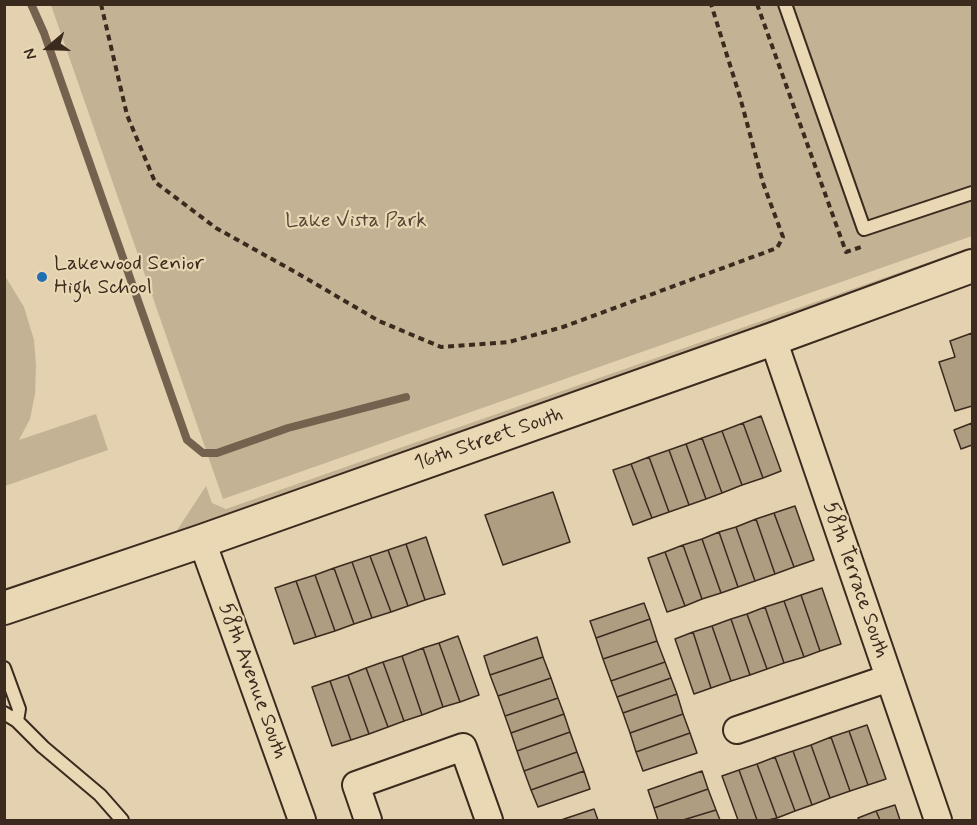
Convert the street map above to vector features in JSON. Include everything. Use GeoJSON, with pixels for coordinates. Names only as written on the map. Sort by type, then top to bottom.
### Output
{"type":"FeatureCollection","features":[{"type":"Feature","properties":{"kind":"street","name":"16th Street South"},"geometry":{"type":"LineString","coordinates":[[4,608],[202,541],[773,339],[972,266]]}},
{"type":"Feature","properties":{"kind":"street","name":"58th Terrace South"},"geometry":{"type":"LineString","coordinates":[[773,339],[938,820]]}},
{"type":"Feature","properties":{"kind":"street","name":"58th Avenue South"},"geometry":{"type":"LineString","coordinates":[[202,541],[302,820]]}},
{"type":"Feature","properties":{"kind":"street"},"geometry":{"type":"LineString","coordinates":[[737,730],[889,678]]}},
{"type":"Feature","properties":{"kind":"street"},"geometry":{"type":"LineString","coordinates":[[368,820],[356,785],[464,747],[484,819]]}},
{"type":"Feature","properties":{"kind":"lane"},"geometry":{"type":"LineString","coordinates":[[785,4],[864,230],[972,193]]}},
{"type":"Feature","properties":{"kind":"lane"},"geometry":{"type":"LineString","coordinates":[[4,668],[19,709],[17,721]]}},
{"type":"Feature","properties":{"kind":"lane"},"geometry":{"type":"LineString","coordinates":[[4,713],[17,721],[43,747],[100,795],[115,818]]}},
{"type":"Feature","properties":{"kind":"path"},"geometry":{"type":"LineString","coordinates":[[101,4],[127,115],[155,182],[216,228],[379,321],[441,346],[509,342],[563,327],[777,248],[783,237],[763,183],[740,97],[711,4]]}},
{"type":"Feature","properties":{"kind":"green space","name":"Lake Vista Park"},"geometry":{"type":"Polygon","coordinates":[[[51,5],[972,5],[972,236],[223,499],[51,5]]]}},
{"type":"Feature","properties":{"kind":"green space"},"geometry":{"type":"Polygon","coordinates":[[[972,247],[972,253],[172,538],[206,486],[212,503],[226,509],[972,247]]]}},
{"type":"Feature","properties":{"kind":"green space"},"geometry":{"type":"Polygon","coordinates":[[[5,276],[24,307],[34,340],[35,394],[30,419],[19,440],[96,414],[108,450],[5,486],[5,276]]]}},
{"type":"Feature","properties":{"kind":"building"},"geometry":{"type":"Polygon","coordinates":[[[972,333],[972,406],[955,411],[939,362],[955,357],[950,341],[972,333]]]}},
{"type":"Feature","properties":{"kind":"building"},"geometry":{"type":"Polygon","coordinates":[[[761,416],[781,471],[763,478],[743,423],[761,416]]]}},
{"type":"Feature","properties":{"kind":"building"},"geometry":{"type":"Polygon","coordinates":[[[743,423],[763,478],[742,485],[722,431],[743,423]]]}},
{"type":"Feature","properties":{"kind":"building"},"geometry":{"type":"Polygon","coordinates":[[[972,423],[972,445],[961,449],[954,430],[972,423]]]}},
{"type":"Feature","properties":{"kind":"building"},"geometry":{"type":"Polygon","coordinates":[[[722,431],[742,485],[722,493],[702,438],[722,431]]]}},
{"type":"Feature","properties":{"kind":"building"},"geometry":{"type":"Polygon","coordinates":[[[702,438],[722,493],[706,499],[686,444],[702,438]]]}},
{"type":"Feature","properties":{"kind":"building"},"geometry":{"type":"Polygon","coordinates":[[[686,444],[706,499],[689,505],[669,450],[686,444]]]}},
{"type":"Feature","properties":{"kind":"building"},"geometry":{"type":"Polygon","coordinates":[[[669,450],[689,505],[669,512],[649,457],[669,450]]]}},
{"type":"Feature","properties":{"kind":"building"},"geometry":{"type":"Polygon","coordinates":[[[649,457],[669,512],[652,518],[631,464],[649,457]]]}},
{"type":"Feature","properties":{"kind":"building"},"geometry":{"type":"Polygon","coordinates":[[[631,464],[652,518],[633,525],[613,470],[631,464]]]}},
{"type":"Feature","properties":{"kind":"building"},"geometry":{"type":"Polygon","coordinates":[[[553,492],[570,542],[503,565],[485,515],[553,492]]]}},
{"type":"Feature","properties":{"kind":"building"},"geometry":{"type":"Polygon","coordinates":[[[795,506],[814,560],[794,567],[774,513],[795,506]]]}},
{"type":"Feature","properties":{"kind":"building"},"geometry":{"type":"Polygon","coordinates":[[[774,513],[794,567],[775,574],[756,519],[774,513]]]}},
{"type":"Feature","properties":{"kind":"building"},"geometry":{"type":"Polygon","coordinates":[[[756,519],[775,574],[755,581],[736,527],[756,519]]]}},
{"type":"Feature","properties":{"kind":"building"},"geometry":{"type":"Polygon","coordinates":[[[736,527],[755,581],[738,587],[719,532],[736,527]]]}},
{"type":"Feature","properties":{"kind":"building"},"geometry":{"type":"Polygon","coordinates":[[[719,532],[738,587],[721,593],[702,539],[719,532]]]}},
{"type":"Feature","properties":{"kind":"building"},"geometry":{"type":"Polygon","coordinates":[[[426,537],[445,594],[425,600],[406,544],[426,537]]]}},
{"type":"Feature","properties":{"kind":"building"},"geometry":{"type":"Polygon","coordinates":[[[702,539],[721,593],[702,599],[683,545],[702,539]]]}},
{"type":"Feature","properties":{"kind":"building"},"geometry":{"type":"Polygon","coordinates":[[[406,544],[425,600],[408,606],[388,550],[406,544]]]}},
{"type":"Feature","properties":{"kind":"building"},"geometry":{"type":"Polygon","coordinates":[[[683,545],[702,599],[685,606],[665,552],[683,545]]]}},
{"type":"Feature","properties":{"kind":"building"},"geometry":{"type":"Polygon","coordinates":[[[388,550],[408,606],[391,612],[370,556],[388,550]]]}},
{"type":"Feature","properties":{"kind":"building"},"geometry":{"type":"Polygon","coordinates":[[[665,552],[685,606],[667,612],[648,558],[665,552]]]}},
{"type":"Feature","properties":{"kind":"building"},"geometry":{"type":"Polygon","coordinates":[[[370,556],[391,612],[372,618],[352,562],[370,556]]]}},
{"type":"Feature","properties":{"kind":"building"},"geometry":{"type":"Polygon","coordinates":[[[352,562],[372,618],[354,624],[334,568],[352,562]]]}},
{"type":"Feature","properties":{"kind":"building"},"geometry":{"type":"Polygon","coordinates":[[[334,568],[354,624],[335,631],[315,575],[334,568]]]}},
{"type":"Feature","properties":{"kind":"building"},"geometry":{"type":"Polygon","coordinates":[[[315,575],[335,631],[316,637],[296,581],[315,575]]]}},
{"type":"Feature","properties":{"kind":"building"},"geometry":{"type":"Polygon","coordinates":[[[296,581],[316,637],[294,644],[275,588],[296,581]]]}},
{"type":"Feature","properties":{"kind":"building"},"geometry":{"type":"Polygon","coordinates":[[[822,588],[841,644],[820,651],[801,595],[822,588]]]}},
{"type":"Feature","properties":{"kind":"building"},"geometry":{"type":"Polygon","coordinates":[[[801,595],[820,651],[804,657],[784,601],[801,595]]]}},
{"type":"Feature","properties":{"kind":"building"},"geometry":{"type":"Polygon","coordinates":[[[784,601],[804,657],[784,663],[765,607],[784,601]]]}},
{"type":"Feature","properties":{"kind":"building"},"geometry":{"type":"Polygon","coordinates":[[[644,603],[650,619],[596,638],[590,621],[644,603]]]}},
{"type":"Feature","properties":{"kind":"building"},"geometry":{"type":"Polygon","coordinates":[[[765,607],[784,663],[767,669],[747,614],[765,607]]]}},
{"type":"Feature","properties":{"kind":"building"},"geometry":{"type":"Polygon","coordinates":[[[747,614],[767,669],[750,675],[731,619],[747,614]]]}},
{"type":"Feature","properties":{"kind":"building"},"geometry":{"type":"Polygon","coordinates":[[[650,619],[657,641],[603,659],[596,638],[650,619]]]}},
{"type":"Feature","properties":{"kind":"building"},"geometry":{"type":"Polygon","coordinates":[[[731,619],[750,675],[731,681],[712,626],[731,619]]]}},
{"type":"Feature","properties":{"kind":"building"},"geometry":{"type":"Polygon","coordinates":[[[712,626],[731,681],[711,688],[693,632],[712,626]]]}},
{"type":"Feature","properties":{"kind":"building"},"geometry":{"type":"Polygon","coordinates":[[[693,632],[711,688],[694,694],[675,639],[693,632]]]}},
{"type":"Feature","properties":{"kind":"building"},"geometry":{"type":"Polygon","coordinates":[[[458,636],[479,695],[460,702],[439,643],[458,636]]]}},
{"type":"Feature","properties":{"kind":"building"},"geometry":{"type":"Polygon","coordinates":[[[537,637],[543,657],[490,675],[484,656],[537,637]]]}},
{"type":"Feature","properties":{"kind":"building"},"geometry":{"type":"Polygon","coordinates":[[[657,641],[665,662],[611,681],[603,659],[657,641]]]}},
{"type":"Feature","properties":{"kind":"building"},"geometry":{"type":"Polygon","coordinates":[[[439,643],[460,702],[443,707],[423,648],[439,643]]]}},
{"type":"Feature","properties":{"kind":"building"},"geometry":{"type":"Polygon","coordinates":[[[423,648],[443,707],[422,715],[402,656],[423,648]]]}},
{"type":"Feature","properties":{"kind":"building"},"geometry":{"type":"Polygon","coordinates":[[[402,656],[422,715],[404,721],[383,662],[402,656]]]}},
{"type":"Feature","properties":{"kind":"building"},"geometry":{"type":"Polygon","coordinates":[[[543,657],[551,678],[498,696],[490,675],[543,657]]]}},
{"type":"Feature","properties":{"kind":"building"},"geometry":{"type":"Polygon","coordinates":[[[383,662],[404,721],[388,727],[366,668],[383,662]]]}},
{"type":"Feature","properties":{"kind":"building"},"geometry":{"type":"Polygon","coordinates":[[[665,662],[671,678],[617,697],[611,681],[665,662]]]}},
{"type":"Feature","properties":{"kind":"building"},"geometry":{"type":"Polygon","coordinates":[[[366,668],[388,727],[369,734],[348,675],[366,668]]]}},
{"type":"Feature","properties":{"kind":"building"},"geometry":{"type":"Polygon","coordinates":[[[348,675],[369,734],[351,740],[330,681],[348,675]]]}},
{"type":"Feature","properties":{"kind":"building"},"geometry":{"type":"Polygon","coordinates":[[[551,678],[558,698],[505,716],[498,696],[551,678]]]}},
{"type":"Feature","properties":{"kind":"building"},"geometry":{"type":"Polygon","coordinates":[[[671,678],[677,694],[623,713],[617,697],[671,678]]]}},
{"type":"Feature","properties":{"kind":"building"},"geometry":{"type":"Polygon","coordinates":[[[330,681],[351,740],[332,746],[312,687],[330,681]]]}},
{"type":"Feature","properties":{"kind":"building"},"geometry":{"type":"Polygon","coordinates":[[[677,694],[683,714],[630,733],[623,713],[677,694]]]}},
{"type":"Feature","properties":{"kind":"building"},"geometry":{"type":"Polygon","coordinates":[[[558,698],[564,714],[511,733],[505,716],[558,698]]]}},
{"type":"Feature","properties":{"kind":"building"},"geometry":{"type":"Polygon","coordinates":[[[564,714],[570,732],[517,751],[511,733],[564,714]]]}},
{"type":"Feature","properties":{"kind":"building"},"geometry":{"type":"Polygon","coordinates":[[[683,714],[690,733],[636,752],[630,733],[683,714]]]}},
{"type":"Feature","properties":{"kind":"building"},"geometry":{"type":"Polygon","coordinates":[[[867,725],[886,779],[868,785],[849,731],[867,725]]]}},
{"type":"Feature","properties":{"kind":"building"},"geometry":{"type":"Polygon","coordinates":[[[849,731],[868,785],[850,791],[831,737],[849,731]]]}},
{"type":"Feature","properties":{"kind":"building"},"geometry":{"type":"Polygon","coordinates":[[[570,732],[577,752],[524,771],[517,751],[570,732]]]}},
{"type":"Feature","properties":{"kind":"building"},"geometry":{"type":"Polygon","coordinates":[[[690,733],[697,753],[643,771],[636,752],[690,733]]]}},
{"type":"Feature","properties":{"kind":"building"},"geometry":{"type":"Polygon","coordinates":[[[831,737],[850,791],[830,798],[811,745],[831,737]]]}},
{"type":"Feature","properties":{"kind":"building"},"geometry":{"type":"Polygon","coordinates":[[[811,745],[830,798],[812,805],[793,751],[811,745]]]}},
{"type":"Feature","properties":{"kind":"building"},"geometry":{"type":"Polygon","coordinates":[[[793,751],[812,805],[795,811],[775,757],[793,751]]]}},
{"type":"Feature","properties":{"kind":"building"},"geometry":{"type":"Polygon","coordinates":[[[577,752],[584,771],[531,790],[524,771],[577,752]]]}},
{"type":"Feature","properties":{"kind":"building"},"geometry":{"type":"Polygon","coordinates":[[[775,757],[795,811],[777,818],[757,764],[775,757]]]}},
{"type":"Feature","properties":{"kind":"building"},"geometry":{"type":"Polygon","coordinates":[[[757,764],[777,818],[757,820],[739,770],[757,764]]]}},
{"type":"Feature","properties":{"kind":"building"},"geometry":{"type":"Polygon","coordinates":[[[739,770],[757,820],[738,820],[722,776],[739,770]]]}},
{"type":"Feature","properties":{"kind":"building"},"geometry":{"type":"Polygon","coordinates":[[[584,771],[590,789],[538,807],[531,790],[584,771]]]}},
{"type":"Feature","properties":{"kind":"building"},"geometry":{"type":"Polygon","coordinates":[[[702,771],[708,789],[654,808],[648,790],[702,771]]]}},
{"type":"Feature","properties":{"kind":"building"},"geometry":{"type":"Polygon","coordinates":[[[708,789],[716,810],[683,820],[658,820],[654,808],[708,789]]]}},
{"type":"Feature","properties":{"kind":"building"},"geometry":{"type":"Polygon","coordinates":[[[895,805],[900,820],[880,820],[876,811],[895,805]]]}},
{"type":"Feature","properties":{"kind":"building"},"geometry":{"type":"Polygon","coordinates":[[[594,809],[598,820],[561,820],[594,809]]]}},
{"type":"Feature","properties":{"kind":"building"},"geometry":{"type":"Polygon","coordinates":[[[716,810],[720,820],[683,820],[716,810]]]}},
{"type":"Feature","properties":{"kind":"building"},"geometry":{"type":"Polygon","coordinates":[[[876,811],[880,820],[859,820],[858,818],[876,811]]]}},
{"type":"Feature","properties":{"kind":"waterway"},"geometry":{"type":"LineString","coordinates":[[31,4],[44,33],[187,440],[203,453],[217,453],[288,428],[406,397]]}},
{"type":"Feature","properties":{"kind":"place","name":"Lakewood Senior High School"},"geometry":{"type":"Point","coordinates":[42,277]}}]}
